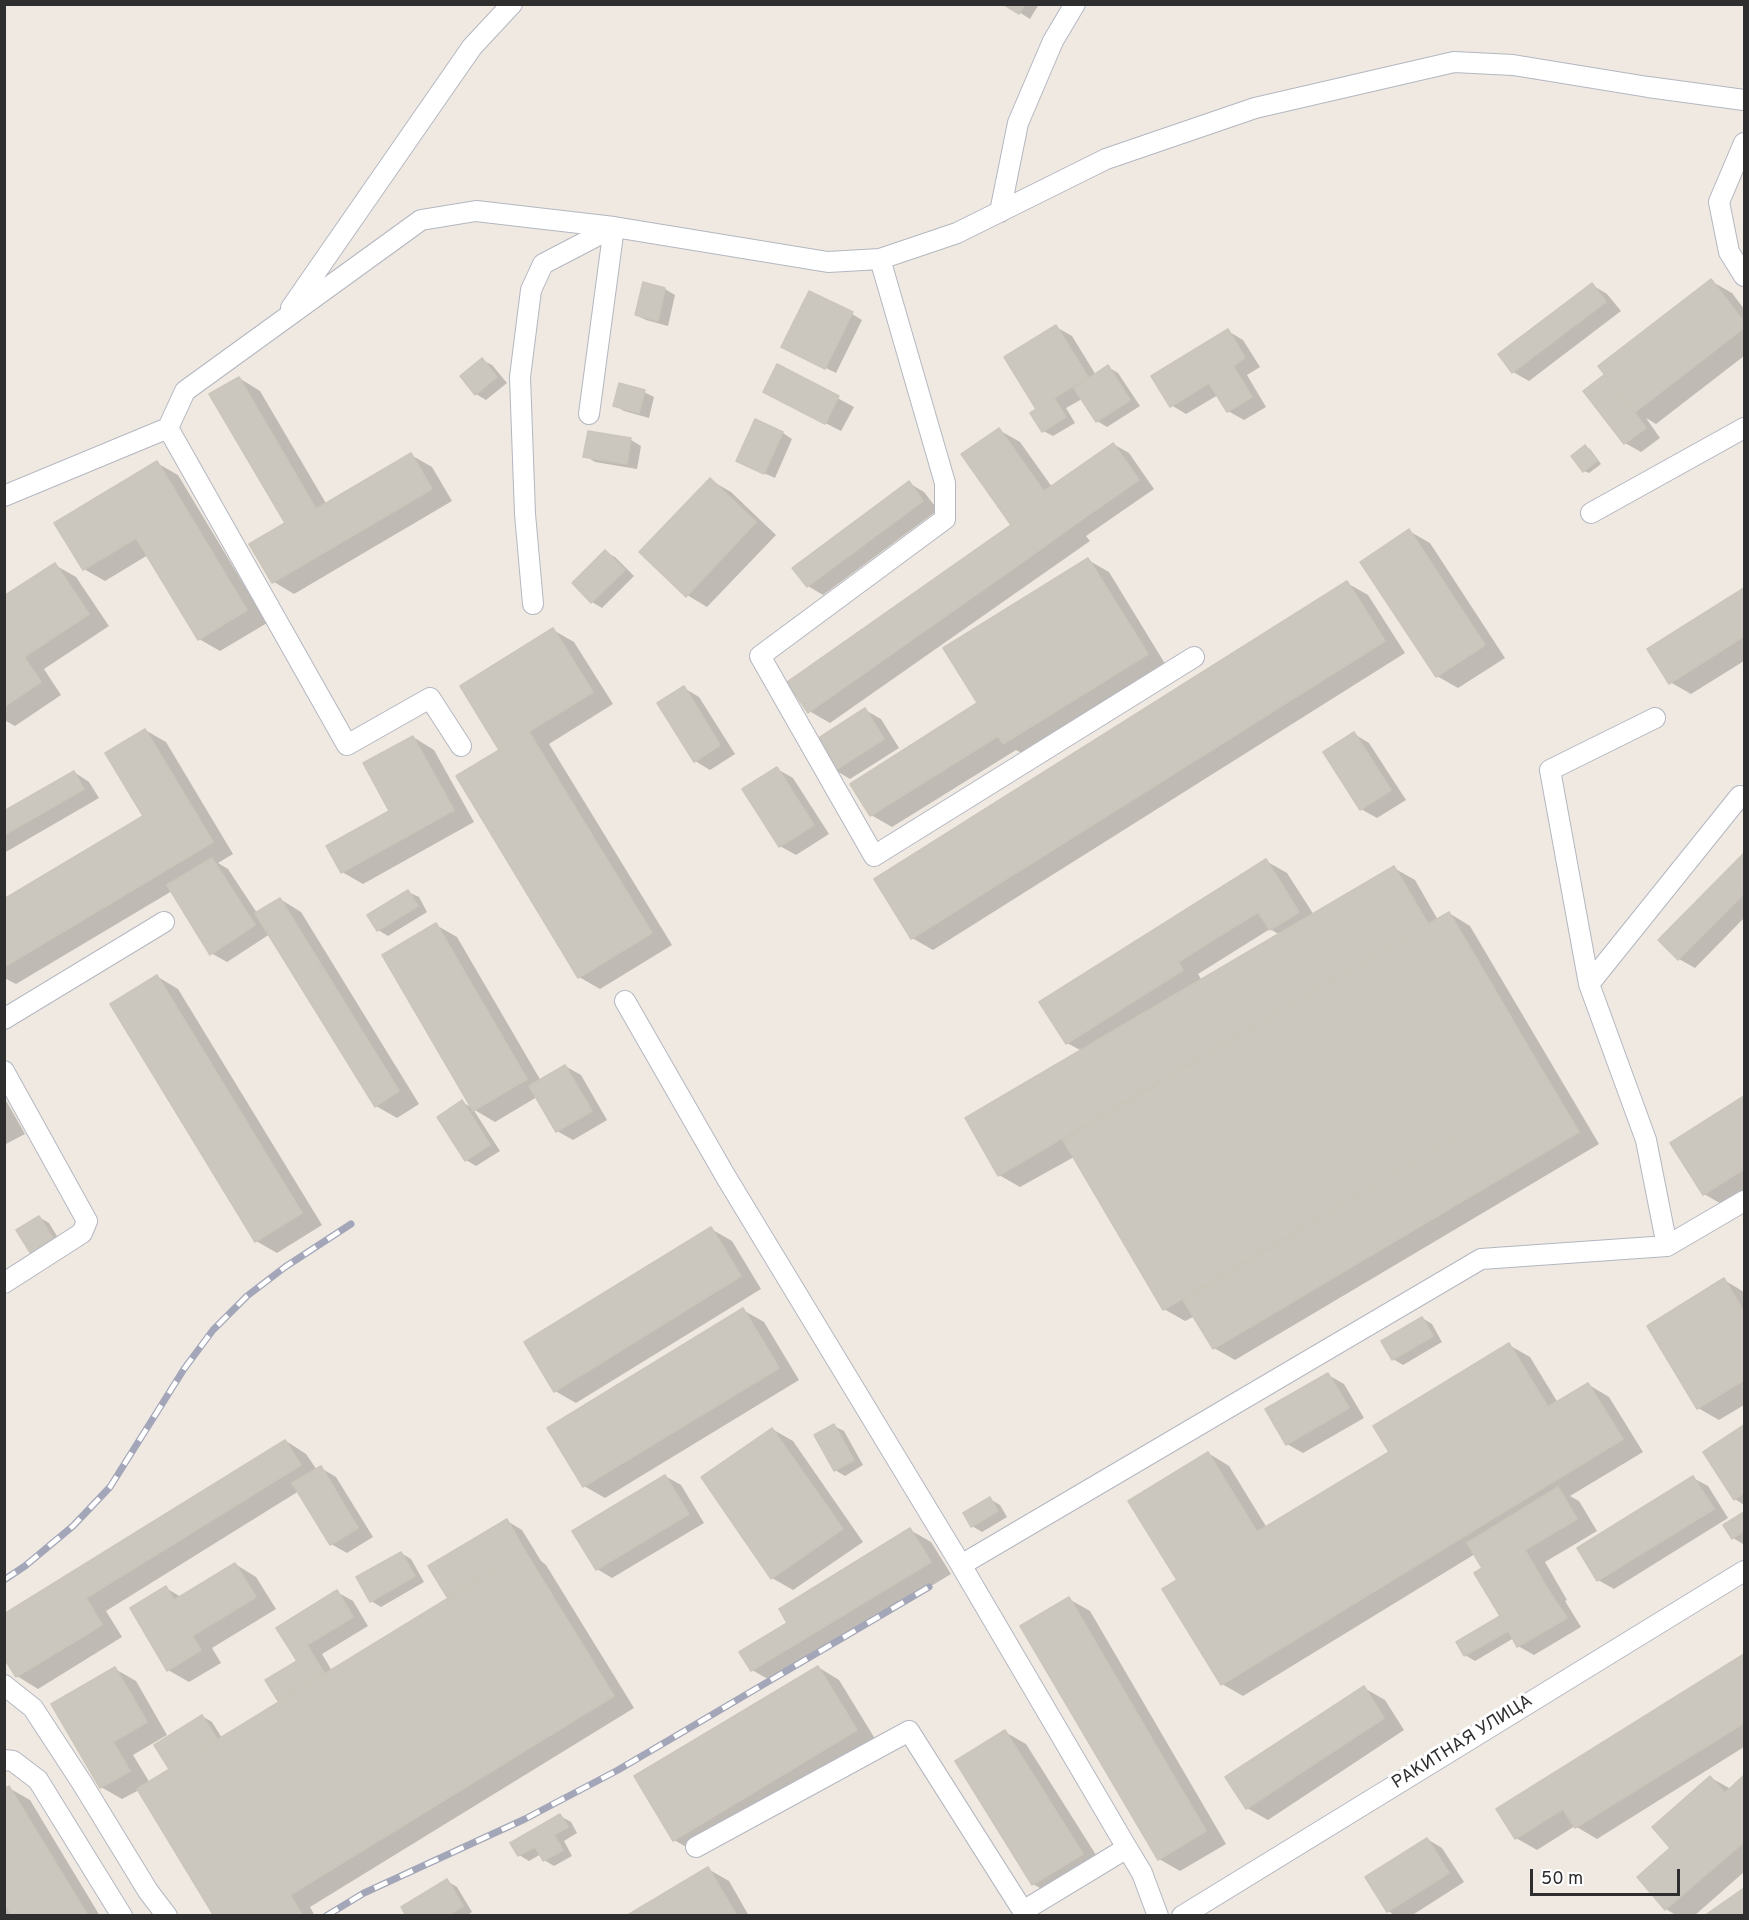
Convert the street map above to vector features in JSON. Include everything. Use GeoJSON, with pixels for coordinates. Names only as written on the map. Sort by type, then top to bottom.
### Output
{"type":"FeatureCollection","features":[{"type":"Feature","properties":{"kind":"street"},"geometry":{"type":"LineString","coordinates":[[283,320],[472,47],[512,4]]}},
{"type":"Feature","properties":{"kind":"street"},"geometry":{"type":"LineString","coordinates":[[1000,212],[1018,123],[1053,40],[1075,4]]}},
{"type":"Feature","properties":{"kind":"street"},"geometry":{"type":"LineString","coordinates":[[4,496],[168,428],[185,391],[421,220],[476,211],[614,227],[828,262],[880,259],[957,233],[1106,159],[1255,108],[1454,63],[1513,64],[1648,87],[1744,100]]}},
{"type":"Feature","properties":{"kind":"street"},"geometry":{"type":"LineString","coordinates":[[1744,143],[1719,202],[1729,252],[1744,276]]}},
{"type":"Feature","properties":{"kind":"street"},"geometry":{"type":"LineString","coordinates":[[589,414],[614,227]]}},
{"type":"Feature","properties":{"kind":"street"},"geometry":{"type":"LineString","coordinates":[[533,604],[525,514],[520,377],[531,290],[543,264],[614,227]]}},
{"type":"Feature","properties":{"kind":"street"},"geometry":{"type":"LineString","coordinates":[[880,259],[945,483],[945,519],[760,656],[874,856],[1194,657]]}},
{"type":"Feature","properties":{"kind":"street"},"geometry":{"type":"LineString","coordinates":[[168,428],[348,745],[430,698],[461,746]]}},
{"type":"Feature","properties":{"kind":"street"},"geometry":{"type":"LineString","coordinates":[[1591,513],[1744,428]]}},
{"type":"Feature","properties":{"kind":"street"},"geometry":{"type":"LineString","coordinates":[[1654,718],[1550,770],[1589,984],[1646,1140],[1667,1246]]}},
{"type":"Feature","properties":{"kind":"street"},"geometry":{"type":"LineString","coordinates":[[1589,984],[1740,796]]}},
{"type":"Feature","properties":{"kind":"street"},"geometry":{"type":"LineString","coordinates":[[4,1019],[164,922]]}},
{"type":"Feature","properties":{"kind":"street"},"geometry":{"type":"LineString","coordinates":[[625,1000],[726,1177],[961,1565],[1142,1873],[1158,1916]]}},
{"type":"Feature","properties":{"kind":"street"},"geometry":{"type":"LineString","coordinates":[[4,1071],[87,1221],[82,1233],[4,1283]]}},
{"type":"Feature","properties":{"kind":"street"},"geometry":{"type":"LineString","coordinates":[[961,1565],[1481,1259],[1667,1246],[1744,1201]]}},
{"type":"Feature","properties":{"kind":"street","name":"РАКИТНАЯ УЛИЦА"},"geometry":{"type":"LineString","coordinates":[[1182,1916],[1744,1570]]}},
{"type":"Feature","properties":{"kind":"street"},"geometry":{"type":"LineString","coordinates":[[4,1685],[33,1708],[148,1891],[168,1916]]}},
{"type":"Feature","properties":{"kind":"street"},"geometry":{"type":"LineString","coordinates":[[696,1847],[909,1731],[1023,1911],[1127,1848]]}},
{"type":"Feature","properties":{"kind":"street"},"geometry":{"type":"LineString","coordinates":[[4,1760],[13,1761],[38,1780],[122,1916]]}},
{"type":"Feature","properties":{"kind":"building"},"geometry":{"type":"Polygon","coordinates":[[[1003,4],[1025,4],[1019,14],[1003,4]]]}},
{"type":"Feature","properties":{"kind":"building"},"geometry":{"type":"Polygon","coordinates":[[[1711,279],[1744,322],[1744,328],[1634,413],[1598,366],[1711,279]]]}},
{"type":"Feature","properties":{"kind":"building"},"geometry":{"type":"Polygon","coordinates":[[[643,282],[665,288],[658,321],[635,315],[643,282]]]}},
{"type":"Feature","properties":{"kind":"building"},"geometry":{"type":"Polygon","coordinates":[[[1592,283],[1606,302],[1512,373],[1498,354],[1592,283]]]}},
{"type":"Feature","properties":{"kind":"building"},"geometry":{"type":"Polygon","coordinates":[[[809,291],[853,312],[825,369],[781,347],[809,291]]]}},
{"type":"Feature","properties":{"kind":"building"},"geometry":{"type":"Polygon","coordinates":[[[1056,325],[1088,377],[1036,409],[1004,357],[1056,325]]]}},
{"type":"Feature","properties":{"kind":"building"},"geometry":{"type":"Polygon","coordinates":[[[1228,329],[1245,358],[1233,366],[1252,397],[1227,412],[1209,383],[1170,407],[1151,376],[1228,329]]]}},
{"type":"Feature","properties":{"kind":"building"},"geometry":{"type":"Polygon","coordinates":[[[482,358],[497,377],[475,395],[460,376],[482,358]]]}},
{"type":"Feature","properties":{"kind":"building"},"geometry":{"type":"Polygon","coordinates":[[[777,364],[839,396],[825,424],[763,392],[777,364]]]}},
{"type":"Feature","properties":{"kind":"building"},"geometry":{"type":"Polygon","coordinates":[[[1108,365],[1130,400],[1096,422],[1074,388],[1108,365]]]}},
{"type":"Feature","properties":{"kind":"building"},"geometry":{"type":"Polygon","coordinates":[[[1605,374],[1646,428],[1624,444],[1583,391],[1605,374]]]}},
{"type":"Feature","properties":{"kind":"building"},"geometry":{"type":"Polygon","coordinates":[[[239,377],[316,509],[411,453],[432,489],[272,583],[249,544],[285,523],[209,394],[239,377]]]}},
{"type":"Feature","properties":{"kind":"building"},"geometry":{"type":"Polygon","coordinates":[[[619,383],[645,390],[639,413],[613,406],[619,383]]]}},
{"type":"Feature","properties":{"kind":"building"},"geometry":{"type":"Polygon","coordinates":[[[1054,398],[1066,417],[1042,432],[1030,413],[1054,398]]]}},
{"type":"Feature","properties":{"kind":"building"},"geometry":{"type":"Polygon","coordinates":[[[755,419],[783,432],[764,474],[736,461],[755,419]]]}},
{"type":"Feature","properties":{"kind":"building"},"geometry":{"type":"Polygon","coordinates":[[[999,428],[1070,528],[1037,552],[1015,522],[1011,525],[961,454],[999,428]]]}},
{"type":"Feature","properties":{"kind":"building"},"geometry":{"type":"Polygon","coordinates":[[[588,431],[631,438],[627,464],[583,457],[588,431]]]}},
{"type":"Feature","properties":{"kind":"building"},"geometry":{"type":"Polygon","coordinates":[[[1113,443],[1139,480],[1070,528],[1044,491],[1113,443]]]}},
{"type":"Feature","properties":{"kind":"building"},"geometry":{"type":"Polygon","coordinates":[[[1585,445],[1597,461],[1583,472],[1571,456],[1585,445]]]}},
{"type":"Feature","properties":{"kind":"building"},"geometry":{"type":"Polygon","coordinates":[[[157,461],[247,610],[198,640],[136,538],[83,570],[54,523],[157,461]]]}},
{"type":"Feature","properties":{"kind":"building"},"geometry":{"type":"Polygon","coordinates":[[[710,478],[756,522],[686,597],[639,552],[710,478]]]}},
{"type":"Feature","properties":{"kind":"building"},"geometry":{"type":"Polygon","coordinates":[[[909,481],[923,501],[807,587],[792,568],[909,481]]]}},
{"type":"Feature","properties":{"kind":"building"},"geometry":{"type":"Polygon","coordinates":[[[1015,522],[1037,552],[808,713],[787,682],[1015,522]]]}},
{"type":"Feature","properties":{"kind":"building"},"geometry":{"type":"Polygon","coordinates":[[[1409,529],[1485,645],[1436,677],[1360,562],[1409,529]]]}},
{"type":"Feature","properties":{"kind":"building"},"geometry":{"type":"Polygon","coordinates":[[[605,550],[625,570],[591,603],[572,583],[605,550]]]}},
{"type":"Feature","properties":{"kind":"building"},"geometry":{"type":"Polygon","coordinates":[[[1088,558],[1148,654],[1003,744],[943,648],[1088,558]]]}},
{"type":"Feature","properties":{"kind":"building"},"geometry":{"type":"Polygon","coordinates":[[[55,563],[89,614],[24,657],[41,682],[4,707],[4,596],[55,563]]]}},
{"type":"Feature","properties":{"kind":"building"},"geometry":{"type":"Polygon","coordinates":[[[1347,581],[1385,641],[911,939],[874,879],[1347,581]]]}},
{"type":"Feature","properties":{"kind":"building"},"geometry":{"type":"Polygon","coordinates":[[[1744,588],[1744,636],[1669,684],[1647,649],[1744,588]]]}},
{"type":"Feature","properties":{"kind":"building"},"geometry":{"type":"Polygon","coordinates":[[[553,628],[593,692],[499,750],[460,686],[553,628]]]}},
{"type":"Feature","properties":{"kind":"building"},"geometry":{"type":"Polygon","coordinates":[[[684,686],[720,745],[694,762],[657,703],[684,686]]]}},
{"type":"Feature","properties":{"kind":"building"},"geometry":{"type":"Polygon","coordinates":[[[977,703],[998,736],[870,816],[850,784],[977,703]]]}},
{"type":"Feature","properties":{"kind":"building"},"geometry":{"type":"Polygon","coordinates":[[[865,708],[884,739],[834,771],[814,741],[865,708]]]}},
{"type":"Feature","properties":{"kind":"building"},"geometry":{"type":"Polygon","coordinates":[[[145,729],[213,842],[4,967],[4,899],[143,816],[105,753],[145,729]]]}},
{"type":"Feature","properties":{"kind":"building"},"geometry":{"type":"Polygon","coordinates":[[[529,732],[652,933],[578,978],[456,776],[529,732]]]}},
{"type":"Feature","properties":{"kind":"building"},"geometry":{"type":"Polygon","coordinates":[[[1354,732],[1391,790],[1360,810],[1323,752],[1354,732]]]}},
{"type":"Feature","properties":{"kind":"building"},"geometry":{"type":"Polygon","coordinates":[[[413,736],[454,810],[341,873],[326,846],[389,811],[363,763],[413,736]]]}},
{"type":"Feature","properties":{"kind":"building"},"geometry":{"type":"Polygon","coordinates":[[[777,767],[814,825],[779,847],[742,789],[777,767]]]}},
{"type":"Feature","properties":{"kind":"building"},"geometry":{"type":"Polygon","coordinates":[[[74,771],[84,789],[4,835],[4,811],[74,771]]]}},
{"type":"Feature","properties":{"kind":"building"},"geometry":{"type":"Polygon","coordinates":[[[1744,853],[1744,894],[1678,960],[1658,940],[1744,853]]]}},
{"type":"Feature","properties":{"kind":"building"},"geometry":{"type":"Polygon","coordinates":[[[212,858],[255,925],[210,955],[167,885],[212,858]]]}},
{"type":"Feature","properties":{"kind":"building"},"geometry":{"type":"Polygon","coordinates":[[[1266,859],[1299,912],[1270,930],[1258,912],[1178,962],[1183,970],[1066,1044],[1039,1002],[1266,859]]]}},
{"type":"Feature","properties":{"kind":"building"},"geometry":{"type":"Polygon","coordinates":[[[1394,866],[1428,924],[998,1176],[965,1118],[1394,866]]]}},
{"type":"Feature","properties":{"kind":"building"},"geometry":{"type":"Polygon","coordinates":[[[408,890],[418,906],[377,931],[367,915],[408,890]]]}},
{"type":"Feature","properties":{"kind":"building"},"geometry":{"type":"Polygon","coordinates":[[[280,898],[399,1091],[375,1107],[255,913],[280,898]]]}},
{"type":"Feature","properties":{"kind":"building"},"geometry":{"type":"Polygon","coordinates":[[[1449,912],[1549,1082],[1163,1310],[1063,1140],[1449,912]]]}},
{"type":"Feature","properties":{"kind":"building"},"geometry":{"type":"Polygon","coordinates":[[[436,923],[527,1079],[473,1111],[382,955],[436,923]]]}},
{"type":"Feature","properties":{"kind":"building"},"geometry":{"type":"Polygon","coordinates":[[[157,975],[302,1213],[255,1242],[110,1004],[157,975]]]}},
{"type":"Feature","properties":{"kind":"building"},"geometry":{"type":"Polygon","coordinates":[[[565,1065],[592,1111],[556,1132],[529,1086],[565,1065]]]}},
{"type":"Feature","properties":{"kind":"building"},"geometry":{"type":"Polygon","coordinates":[[[1549,1082],[1579,1132],[1213,1349],[1183,1300],[1549,1082]]]}},
{"type":"Feature","properties":{"kind":"building"},"geometry":{"type":"Polygon","coordinates":[[[1744,1096],[1744,1169],[1703,1195],[1670,1143],[1744,1096]]]}},
{"type":"Feature","properties":{"kind":"building"},"geometry":{"type":"Polygon","coordinates":[[[462,1100],[490,1145],[465,1161],[437,1117],[462,1100]]]}},
{"type":"Feature","properties":{"kind":"building"},"geometry":{"type":"Polygon","coordinates":[[[39,1216],[54,1240],[31,1254],[16,1230],[39,1216]]]}},
{"type":"Feature","properties":{"kind":"building"},"geometry":{"type":"Polygon","coordinates":[[[711,1227],[741,1276],[554,1392],[524,1342],[711,1227]]]}},
{"type":"Feature","properties":{"kind":"building"},"geometry":{"type":"Polygon","coordinates":[[[1724,1278],[1744,1312],[1744,1380],[1697,1409],[1647,1326],[1724,1278]]]}},
{"type":"Feature","properties":{"kind":"building"},"geometry":{"type":"Polygon","coordinates":[[[743,1308],[779,1368],[583,1487],[547,1428],[743,1308]]]}},
{"type":"Feature","properties":{"kind":"building"},"geometry":{"type":"Polygon","coordinates":[[[1422,1317],[1433,1336],[1392,1360],[1381,1341],[1422,1317]]]}},
{"type":"Feature","properties":{"kind":"building"},"geometry":{"type":"Polygon","coordinates":[[[1509,1343],[1548,1407],[1588,1383],[1623,1439],[1221,1685],[1162,1589],[1177,1580],[1128,1501],[1208,1452],[1257,1532],[1389,1452],[1373,1426],[1509,1343]]]}},
{"type":"Feature","properties":{"kind":"building"},"geometry":{"type":"Polygon","coordinates":[[[1328,1373],[1349,1408],[1286,1445],[1265,1409],[1328,1373]]]}},
{"type":"Feature","properties":{"kind":"building"},"geometry":{"type":"Polygon","coordinates":[[[834,1424],[854,1460],[834,1471],[814,1435],[834,1424]]]}},
{"type":"Feature","properties":{"kind":"building"},"geometry":{"type":"Polygon","coordinates":[[[1744,1425],[1744,1493],[1734,1500],[1703,1452],[1744,1425]]]}},
{"type":"Feature","properties":{"kind":"building"},"geometry":{"type":"Polygon","coordinates":[[[772,1428],[843,1529],[771,1579],[701,1477],[772,1428]]]}},
{"type":"Feature","properties":{"kind":"building"},"geometry":{"type":"Polygon","coordinates":[[[285,1440],[301,1465],[86,1598],[102,1625],[16,1677],[4,1658],[4,1614],[285,1440]]]}},
{"type":"Feature","properties":{"kind":"building"},"geometry":{"type":"Polygon","coordinates":[[[321,1466],[358,1528],[330,1545],[292,1483],[321,1466]]]}},
{"type":"Feature","properties":{"kind":"building"},"geometry":{"type":"Polygon","coordinates":[[[665,1475],[689,1514],[596,1570],[572,1531],[665,1475]]]}},
{"type":"Feature","properties":{"kind":"building"},"geometry":{"type":"Polygon","coordinates":[[[1693,1476],[1714,1509],[1597,1581],[1577,1548],[1693,1476]]]}},
{"type":"Feature","properties":{"kind":"building"},"geometry":{"type":"Polygon","coordinates":[[[1558,1487],[1577,1519],[1525,1550],[1547,1588],[1500,1616],[1474,1573],[1482,1568],[1467,1543],[1558,1487]]]}},
{"type":"Feature","properties":{"kind":"building"},"geometry":{"type":"Polygon","coordinates":[[[990,1497],[998,1511],[971,1527],[963,1513],[990,1497]]]}},
{"type":"Feature","properties":{"kind":"building"},"geometry":{"type":"Polygon","coordinates":[[[1744,1512],[1744,1531],[1732,1539],[1723,1525],[1744,1512]]]}},
{"type":"Feature","properties":{"kind":"building"},"geometry":{"type":"Polygon","coordinates":[[[507,1519],[525,1551],[447,1597],[428,1566],[507,1519]]]}},
{"type":"Feature","properties":{"kind":"building"},"geometry":{"type":"Polygon","coordinates":[[[910,1528],[931,1562],[751,1671],[739,1652],[787,1623],[779,1609],[910,1528]]]}},
{"type":"Feature","properties":{"kind":"building"},"geometry":{"type":"Polygon","coordinates":[[[525,1551],[614,1696],[290,1895],[303,1916],[251,1916],[163,1773],[525,1551]]]}},
{"type":"Feature","properties":{"kind":"building"},"geometry":{"type":"Polygon","coordinates":[[[401,1552],[415,1576],[370,1602],[356,1577],[401,1552]]]}},
{"type":"Feature","properties":{"kind":"building"},"geometry":{"type":"Polygon","coordinates":[[[235,1563],[256,1597],[192,1636],[201,1650],[167,1671],[130,1608],[166,1586],[174,1600],[235,1563]]]}},
{"type":"Feature","properties":{"kind":"building"},"geometry":{"type":"Polygon","coordinates":[[[1547,1588],[1567,1618],[1517,1647],[1500,1616],[1547,1588]]]}},
{"type":"Feature","properties":{"kind":"building"},"geometry":{"type":"Polygon","coordinates":[[[337,1590],[353,1617],[307,1645],[324,1673],[278,1701],[265,1680],[297,1661],[276,1628],[337,1590]]]}},
{"type":"Feature","properties":{"kind":"building"},"geometry":{"type":"Polygon","coordinates":[[[1069,1597],[1206,1831],[1158,1860],[1020,1626],[1069,1597]]]}},
{"type":"Feature","properties":{"kind":"building"},"geometry":{"type":"Polygon","coordinates":[[[1500,1616],[1508,1631],[1464,1656],[1456,1642],[1500,1616]]]}},
{"type":"Feature","properties":{"kind":"building"},"geometry":{"type":"Polygon","coordinates":[[[1744,1654],[1744,1723],[1575,1828],[1563,1809],[1515,1839],[1496,1809],[1744,1654]]]}},
{"type":"Feature","properties":{"kind":"building"},"geometry":{"type":"Polygon","coordinates":[[[818,1666],[857,1730],[673,1841],[634,1776],[818,1666]]]}},
{"type":"Feature","properties":{"kind":"building"},"geometry":{"type":"Polygon","coordinates":[[[115,1667],[147,1722],[113,1742],[130,1771],[100,1788],[51,1704],[115,1667]]]}},
{"type":"Feature","properties":{"kind":"building"},"geometry":{"type":"Polygon","coordinates":[[[1364,1686],[1384,1718],[1246,1809],[1225,1777],[1364,1686]]]}},
{"type":"Feature","properties":{"kind":"building"},"geometry":{"type":"Polygon","coordinates":[[[202,1715],[217,1739],[169,1769],[154,1745],[202,1715]]]}},
{"type":"Feature","properties":{"kind":"building"},"geometry":{"type":"Polygon","coordinates":[[[1005,1730],[1083,1854],[1032,1885],[955,1761],[1005,1730]]]}},
{"type":"Feature","properties":{"kind":"building"},"geometry":{"type":"Polygon","coordinates":[[[163,1773],[251,1916],[214,1916],[137,1789],[163,1773]]]}},
{"type":"Feature","properties":{"kind":"building"},"geometry":{"type":"Polygon","coordinates":[[[1744,1775],[1744,1842],[1665,1910],[1637,1877],[1670,1848],[1652,1827],[1710,1776],[1725,1793],[1744,1775]]]}},
{"type":"Feature","properties":{"kind":"building"},"geometry":{"type":"Polygon","coordinates":[[[9,1786],[88,1916],[12,1916],[4,1902],[4,1789],[9,1786]]]}},
{"type":"Feature","properties":{"kind":"building"},"geometry":{"type":"Polygon","coordinates":[[[560,1814],[568,1827],[554,1835],[563,1850],[543,1861],[535,1847],[518,1856],[510,1843],[560,1814]]]}},
{"type":"Feature","properties":{"kind":"building"},"geometry":{"type":"Polygon","coordinates":[[[1427,1838],[1449,1873],[1387,1912],[1365,1877],[1427,1838]]]}},
{"type":"Feature","properties":{"kind":"building"},"geometry":{"type":"Polygon","coordinates":[[[708,1867],[737,1916],[626,1916],[708,1867]]]}},
{"type":"Feature","properties":{"kind":"building"},"geometry":{"type":"Polygon","coordinates":[[[447,1879],[463,1906],[447,1916],[406,1916],[401,1907],[447,1879]]]}},
{"type":"Feature","properties":{"kind":"building"},"geometry":{"type":"Polygon","coordinates":[[[1744,1888],[1744,1916],[1704,1916],[1744,1888]]]}},
{"type":"Feature","properties":{"kind":"railway"},"geometry":{"type":"LineString","coordinates":[[4,1580],[25,1566],[73,1526],[110,1487],[184,1369],[213,1330],[247,1296],[285,1267],[351,1224]]}},
{"type":"Feature","properties":{"kind":"railway"},"geometry":{"type":"LineString","coordinates":[[326,1916],[364,1893],[525,1819],[618,1770],[929,1587]]}}]}
